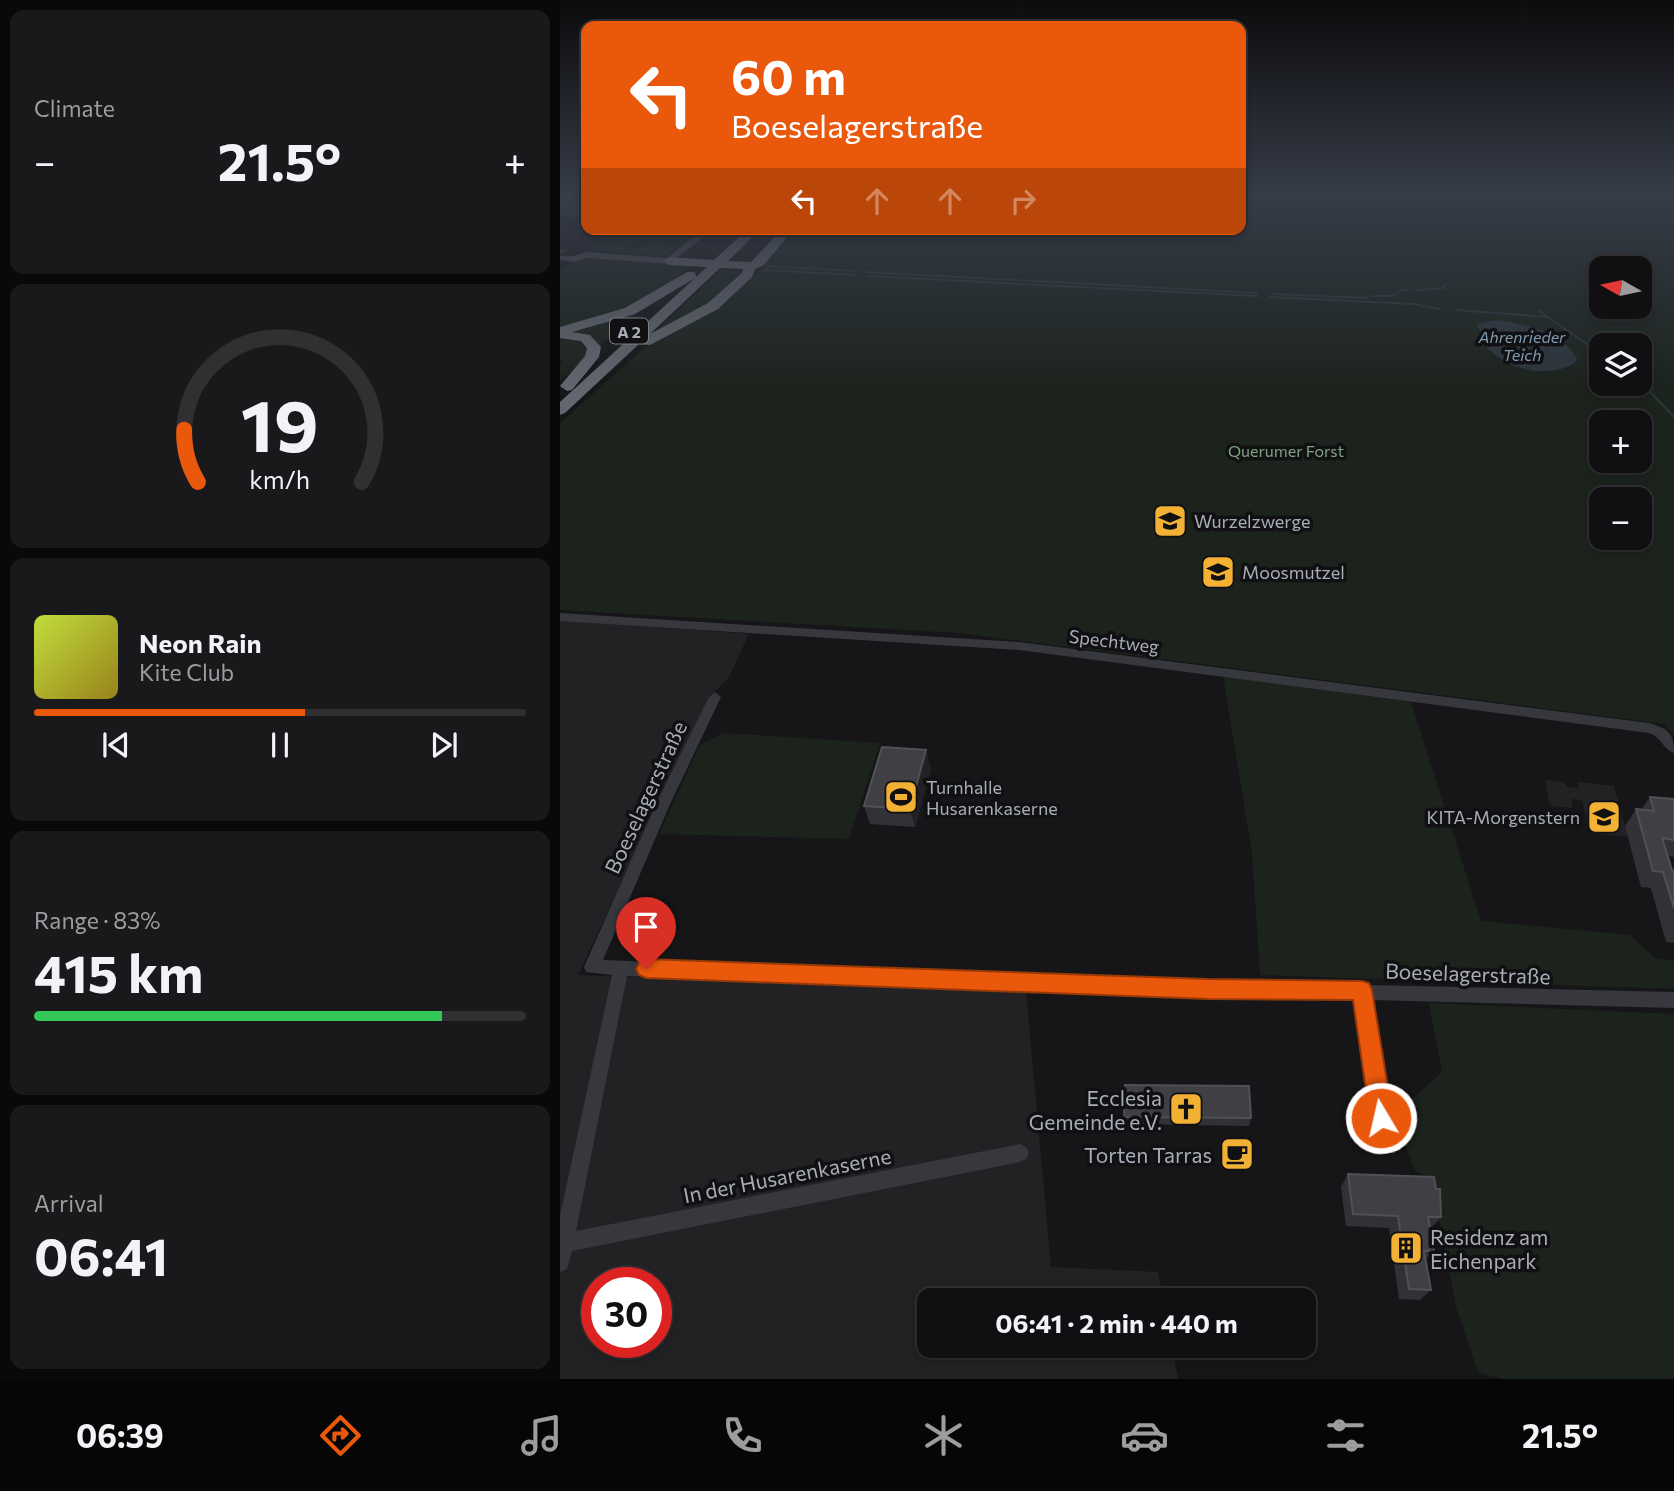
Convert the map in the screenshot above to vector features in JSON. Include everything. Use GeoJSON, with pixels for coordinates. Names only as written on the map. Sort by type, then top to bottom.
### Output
{"type":"FeatureCollection","features":[{"type":"Feature","properties":{"kind":"highway","name":"A 2"},"geometry":{"type":"LineString","coordinates":[[560,410],[595,378],[706,260]]}},
{"type":"Feature","properties":{"kind":"highway","name":"A 2"},"geometry":{"type":"LineString","coordinates":[[564,390],[697,273],[720,260]]}},
{"type":"Feature","properties":{"kind":"highway"},"geometry":{"type":"LineString","coordinates":[[668,261],[748,267],[761,260]]}},
{"type":"Feature","properties":{"kind":"highway"},"geometry":{"type":"LineString","coordinates":[[595,378],[651,338],[713,306],[748,274],[748,267]]}},
{"type":"Feature","properties":{"kind":"highway"},"geometry":{"type":"LineString","coordinates":[[560,332],[630,311],[697,273]]}},
{"type":"Feature","properties":{"kind":"highway"},"geometry":{"type":"LineString","coordinates":[[560,332],[585,338],[594,347],[592,357],[564,390]]}},
{"type":"Feature","properties":{"kind":"main road"},"geometry":{"type":"LineString","coordinates":[[659,260],[668,261]]}},
{"type":"Feature","properties":{"kind":"street","name":"Spechtweg"},"geometry":{"type":"LineString","coordinates":[[560,617],[1018,646],[1649,728],[1661,732],[1674,748]]}},
{"type":"Feature","properties":{"kind":"street","name":"Boeselagerstraße"},"geometry":{"type":"LineString","coordinates":[[715,697],[660,812],[592,967],[1208,989],[1219,995],[1255,996],[1260,989],[1362,990],[1674,1000]]}},
{"type":"Feature","properties":{"kind":"street"},"geometry":{"type":"LineString","coordinates":[[562,1253],[616,984],[622,968]]}},
{"type":"Feature","properties":{"kind":"street"},"geometry":{"type":"LineString","coordinates":[[1362,990],[1381,1118],[1386,1129]]}},
{"type":"Feature","properties":{"kind":"street","name":"In der Husarenkaserne"},"geometry":{"type":"LineString","coordinates":[[562,1253],[1020,1153]]}},
{"type":"Feature","properties":{"kind":"shaded area"},"geometry":{"type":"Polygon","coordinates":[[[560,620],[749,634],[729,677],[710,696],[578,975],[1026,992],[1051,1267],[1158,1272],[1161,1288],[917,1288],[917,1358],[1174,1358],[1178,1379],[560,1379],[560,620]]]}},
{"type":"Feature","properties":{"kind":"shaded area","name":"KITA-Morgenstern"},"geometry":{"type":"Polygon","coordinates":[[[1545,780],[1563,782],[1568,787],[1579,788],[1578,782],[1614,786],[1628,837],[1590,833],[1582,800],[1572,799],[1572,808],[1550,806],[1545,780]]]}},
{"type":"Feature","properties":{"kind":"green space"},"geometry":{"type":"Polygon","coordinates":[[[617,260],[689,266],[560,381],[560,364],[563,361],[560,359],[560,271],[572,261],[617,260]]]}},
{"type":"Feature","properties":{"kind":"green space","name":"Querumer Forst"},"geometry":{"type":"Polygon","coordinates":[[[770,260],[1589,260],[1589,319],[1652,319],[1652,260],[1674,260],[1674,736],[1665,724],[959,633],[560,610],[560,423],[643,349],[725,303],[770,260]],[[1482,333],[1487,348],[1517,366],[1553,370],[1575,363],[1577,358],[1482,333]]]}},
{"type":"Feature","properties":{"kind":"green space"},"geometry":{"type":"Polygon","coordinates":[[[721,270],[746,271],[705,307],[647,339],[721,270]]]}},
{"type":"Feature","properties":{"kind":"green space"},"geometry":{"type":"Polygon","coordinates":[[[1223,676],[1411,702],[1481,921],[1630,935],[1655,958],[1674,961],[1674,989],[1260,975],[1252,853],[1223,676]]]}},
{"type":"Feature","properties":{"kind":"green space"},"geometry":{"type":"Polygon","coordinates":[[[723,733],[880,743],[849,839],[659,834],[700,745],[723,733]]]}},
{"type":"Feature","properties":{"kind":"green space"},"geometry":{"type":"Polygon","coordinates":[[[1429,1003],[1674,1014],[1674,1379],[1503,1379],[1478,1372],[1457,1310],[1431,1179],[1414,1170],[1401,1131],[1401,1109],[1442,1072],[1429,1003]]]}},
{"type":"Feature","properties":{"kind":"water","name":"Ahrenrieder Teich"},"geometry":{"type":"Polygon","coordinates":[[[1496,320],[1530,326],[1551,335],[1570,348],[1577,358],[1575,363],[1553,371],[1541,371],[1507,362],[1488,349],[1477,324],[1496,320]]]}},
{"type":"Feature","properties":{"kind":"building"},"geometry":{"type":"Polygon","coordinates":[[[882,747],[926,750],[910,809],[864,806],[882,747]]]}},
{"type":"Feature","properties":{"kind":"building"},"geometry":{"type":"Polygon","coordinates":[[[1650,797],[1674,799],[1674,840],[1662,838],[1674,871],[1674,908],[1663,872],[1653,871],[1636,809],[1654,811],[1650,797]]]}},
{"type":"Feature","properties":{"kind":"building","name":"Ecclesia Gemeinde e.V."},"geometry":{"type":"Polygon","coordinates":[[[1125,1085],[1249,1086],[1251,1118],[1124,1117],[1125,1085]]]}},
{"type":"Feature","properties":{"kind":"building"},"geometry":{"type":"Polygon","coordinates":[[[1348,1174],[1434,1177],[1436,1189],[1440,1189],[1441,1217],[1428,1217],[1434,1251],[1424,1251],[1431,1290],[1409,1289],[1398,1216],[1353,1214],[1348,1174]]]}},
{"type":"Feature","properties":{"kind":"waterway"},"geometry":{"type":"LineString","coordinates":[[767,266],[854,271]]}},
{"type":"Feature","properties":{"kind":"waterway"},"geometry":{"type":"LineString","coordinates":[[764,270],[855,275]]}},
{"type":"Feature","properties":{"kind":"waterway"},"geometry":{"type":"LineString","coordinates":[[865,272],[1258,293]]}},
{"type":"Feature","properties":{"kind":"waterway"},"geometry":{"type":"LineString","coordinates":[[867,276],[1257,296]]}},
{"type":"Feature","properties":{"kind":"waterway"},"geometry":{"type":"LineString","coordinates":[[1417,290],[1444,288],[1446,284]]}},
{"type":"Feature","properties":{"kind":"waterway"},"geometry":{"type":"LineString","coordinates":[[1372,296],[1393,296],[1402,290],[1409,290]]}},
{"type":"Feature","properties":{"kind":"waterway"},"geometry":{"type":"LineString","coordinates":[[1272,294],[1368,298]]}},
{"type":"Feature","properties":{"kind":"waterway"},"geometry":{"type":"LineString","coordinates":[[1270,297],[1413,304],[1439,309]]}},
{"type":"Feature","properties":{"kind":"waterway"},"geometry":{"type":"LineString","coordinates":[[1456,310],[1548,317]]}},
{"type":"Feature","properties":{"kind":"waterway"},"geometry":{"type":"LineString","coordinates":[[1539,311],[1548,317]]}},
{"type":"Feature","properties":{"kind":"waterway"},"geometry":{"type":"LineString","coordinates":[[1548,317],[1589,346]]}},
{"type":"Feature","properties":{"kind":"waterway"},"geometry":{"type":"LineString","coordinates":[[1652,394],[1674,417]]}},
{"type":"Feature","properties":{"kind":"place","name":"Wurzelzwerge"},"geometry":{"type":"Point","coordinates":[1170,521]}},
{"type":"Feature","properties":{"kind":"place","name":"Moosmutzel"},"geometry":{"type":"Point","coordinates":[1218,572]}},
{"type":"Feature","properties":{"kind":"place","name":"Turnhalle Husarenkaserne"},"geometry":{"type":"Point","coordinates":[901,797]}},
{"type":"Feature","properties":{"kind":"place","name":"KITA-Morgenstern"},"geometry":{"type":"Point","coordinates":[1604,817]}},
{"type":"Feature","properties":{"kind":"place","name":"Ecclesia Gemeinde e.V."},"geometry":{"type":"Point","coordinates":[1186,1109]}},
{"type":"Feature","properties":{"kind":"place","name":"Torten Tarras"},"geometry":{"type":"Point","coordinates":[1237,1154]}},
{"type":"Feature","properties":{"kind":"place","name":"Residenz am Eichenpark"},"geometry":{"type":"Point","coordinates":[1406,1248]}},
{"type":"Feature","properties":{"kind":"route"},"geometry":{"type":"LineString","coordinates":[[646,969],[1208,989],[1362,990],[1381,1118]]}}]}
